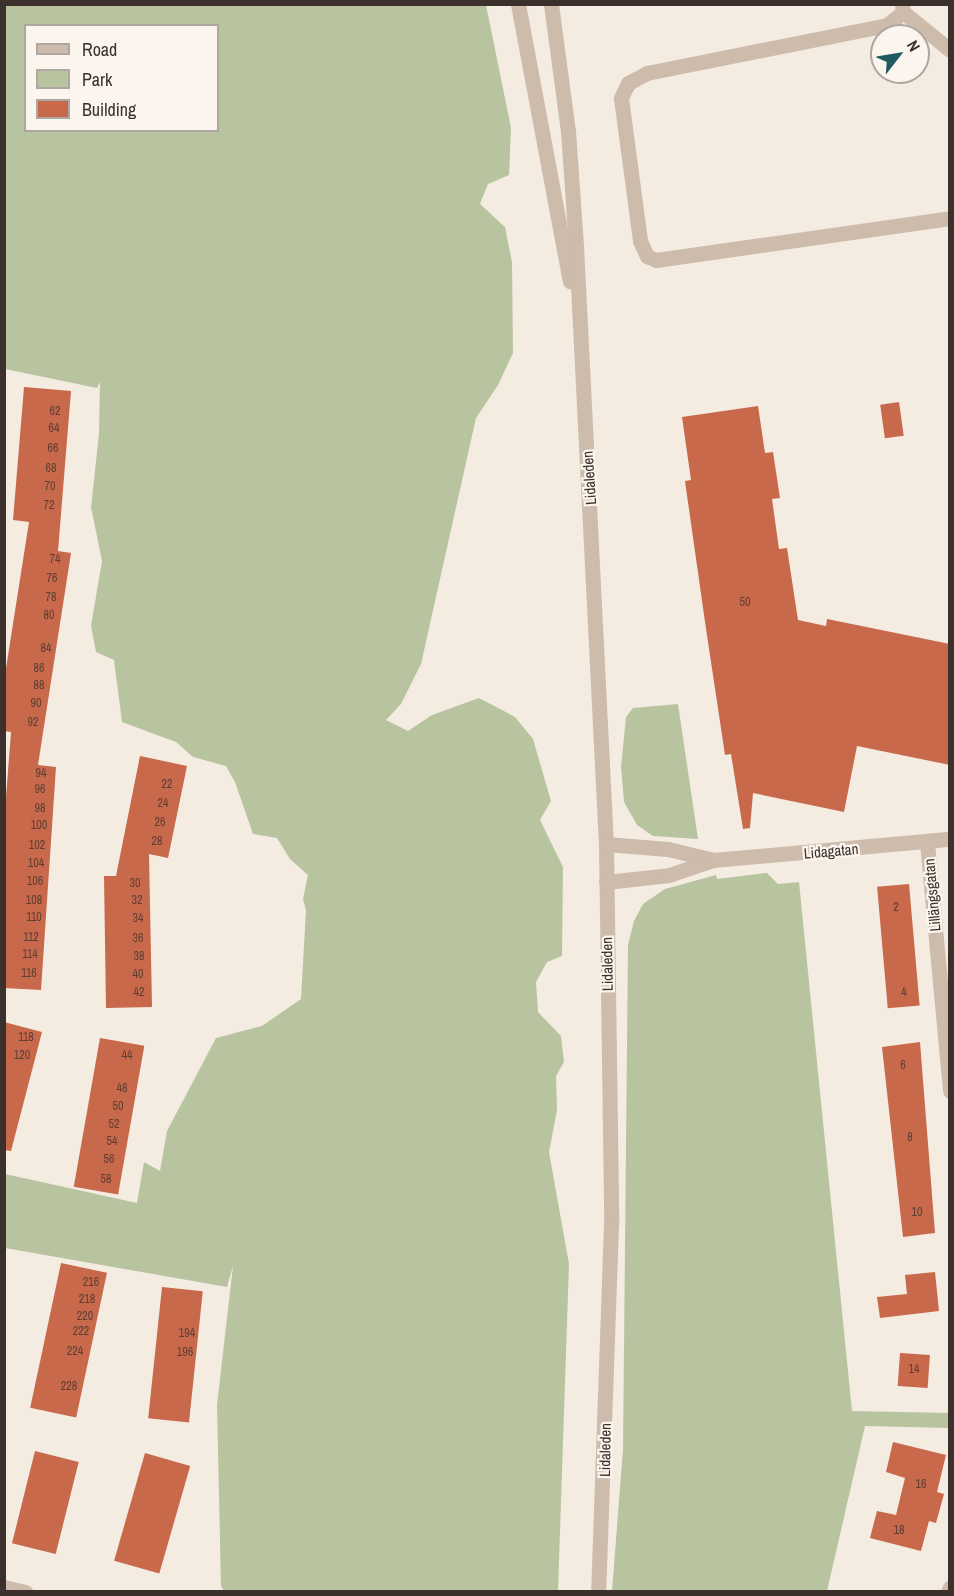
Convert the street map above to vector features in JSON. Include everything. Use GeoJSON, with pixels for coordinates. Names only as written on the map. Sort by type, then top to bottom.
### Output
{"type":"FeatureCollection","features":[{"type":"Feature","properties":{"kind":"street","name":"Lidaleden"},"geometry":{"type":"LineString","coordinates":[[518,4],[580,337]]}},
{"type":"Feature","properties":{"kind":"street","name":"Lidaleden"},"geometry":{"type":"LineString","coordinates":[[551,4],[568,131],[606,844],[611,1224],[598,1592]]}},
{"type":"Feature","properties":{"kind":"street"},"geometry":{"type":"LineString","coordinates":[[950,50],[903,8],[887,25],[647,73],[628,83],[621,98],[639,241],[647,256],[656,260],[950,218]]}},
{"type":"Feature","properties":{"kind":"street","name":"Lidagatan"},"geometry":{"type":"LineString","coordinates":[[606,882],[669,875],[713,860],[950,839]]}},
{"type":"Feature","properties":{"kind":"street","name":"Lillängsgatan"},"geometry":{"type":"LineString","coordinates":[[927,842],[950,1091]]}},
{"type":"Feature","properties":{"kind":"street","name":"Lidagatan"},"geometry":{"type":"LineString","coordinates":[[606,844],[668,849],[713,860]]}},
{"type":"Feature","properties":{"kind":"street"},"geometry":{"type":"LineString","coordinates":[[4,1587],[25,1592]]}},
{"type":"Feature","properties":{"kind":"street"},"geometry":{"type":"LineString","coordinates":[[948,1592],[950,1587]]}},
{"type":"Feature","properties":{"kind":"green space"},"geometry":{"type":"Polygon","coordinates":[[[4,5],[486,5],[511,128],[509,175],[488,184],[480,204],[505,227],[512,262],[513,353],[498,385],[476,418],[421,664],[401,704],[386,720],[408,731],[432,715],[479,698],[515,717],[533,739],[551,801],[540,820],[563,867],[562,956],[547,962],[536,982],[538,1012],[561,1036],[564,1062],[556,1076],[557,1110],[549,1152],[569,1264],[558,1591],[224,1591],[221,1586],[217,1405],[233,1266],[227,1287],[5,1248],[5,1174],[137,1203],[144,1162],[160,1171],[167,1131],[216,1038],[262,1026],[301,999],[306,910],[303,899],[308,875],[290,859],[277,838],[253,834],[235,782],[226,766],[193,757],[176,742],[122,722],[114,660],[96,652],[91,626],[102,561],[91,507],[99,434],[100,382],[97,388],[5,369],[4,5]]]}},
{"type":"Feature","properties":{"kind":"green space"},"geometry":{"type":"Polygon","coordinates":[[[678,704],[698,839],[653,836],[637,825],[624,802],[621,767],[626,717],[633,708],[678,704]]]}},
{"type":"Feature","properties":{"kind":"green space"},"geometry":{"type":"Polygon","coordinates":[[[767,873],[778,884],[799,882],[852,1411],[949,1413],[949,1428],[865,1426],[827,1591],[612,1591],[623,1449],[628,945],[634,921],[643,904],[665,889],[716,875],[717,879],[767,873]]]}},
{"type":"Feature","properties":{"kind":"building"},"geometry":{"type":"Polygon","coordinates":[[[24,387],[71,391],[58,551],[71,553],[38,765],[56,767],[41,990],[4,988],[4,823],[11,732],[4,731],[4,681],[29,522],[13,520],[24,387]]]}},
{"type":"Feature","properties":{"kind":"building"},"geometry":{"type":"Polygon","coordinates":[[[899,402],[904,436],[885,438],[880,405],[899,402]]]}},
{"type":"Feature","properties":{"kind":"building"},"geometry":{"type":"Polygon","coordinates":[[[758,406],[765,453],[773,452],[780,498],[772,499],[779,549],[787,548],[798,620],[826,626],[827,619],[950,644],[950,765],[857,746],[844,812],[753,793],[750,828],[743,829],[731,754],[725,755],[705,622],[685,481],[691,480],[682,417],[758,406]]]}},
{"type":"Feature","properties":{"kind":"building"},"geometry":{"type":"Polygon","coordinates":[[[140,756],[187,766],[168,858],[149,854],[152,1007],[106,1008],[104,876],[116,876],[140,756]]]}},
{"type":"Feature","properties":{"kind":"building"},"geometry":{"type":"Polygon","coordinates":[[[909,884],[920,1006],[888,1008],[877,887],[909,884]]]}},
{"type":"Feature","properties":{"kind":"building"},"geometry":{"type":"Polygon","coordinates":[[[4,1022],[42,1032],[11,1151],[4,1150],[4,1022]]]}},
{"type":"Feature","properties":{"kind":"building"},"geometry":{"type":"Polygon","coordinates":[[[100,1038],[144,1046],[118,1195],[74,1187],[100,1038]]]}},
{"type":"Feature","properties":{"kind":"building"},"geometry":{"type":"Polygon","coordinates":[[[920,1042],[935,1233],[903,1237],[882,1047],[920,1042]]]}},
{"type":"Feature","properties":{"kind":"building"},"geometry":{"type":"Polygon","coordinates":[[[61,1263],[107,1273],[76,1418],[30,1408],[61,1263]]]}},
{"type":"Feature","properties":{"kind":"building"},"geometry":{"type":"Polygon","coordinates":[[[935,1272],[939,1311],[880,1318],[877,1297],[907,1294],[905,1275],[935,1272]]]}},
{"type":"Feature","properties":{"kind":"building"},"geometry":{"type":"Polygon","coordinates":[[[162,1287],[203,1291],[189,1423],[148,1418],[162,1287]]]}},
{"type":"Feature","properties":{"kind":"building"},"geometry":{"type":"Polygon","coordinates":[[[900,1353],[930,1355],[928,1388],[898,1386],[900,1353]]]}},
{"type":"Feature","properties":{"kind":"building"},"geometry":{"type":"Polygon","coordinates":[[[893,1442],[946,1455],[937,1492],[944,1494],[936,1523],[929,1521],[921,1551],[870,1538],[877,1511],[896,1515],[905,1478],[886,1472],[893,1442]]]}},
{"type":"Feature","properties":{"kind":"building"},"geometry":{"type":"Polygon","coordinates":[[[35,1451],[79,1462],[56,1554],[12,1543],[35,1451]]]}},
{"type":"Feature","properties":{"kind":"building"},"geometry":{"type":"Polygon","coordinates":[[[145,1453],[190,1466],[159,1574],[114,1561],[145,1453]]]}}]}
